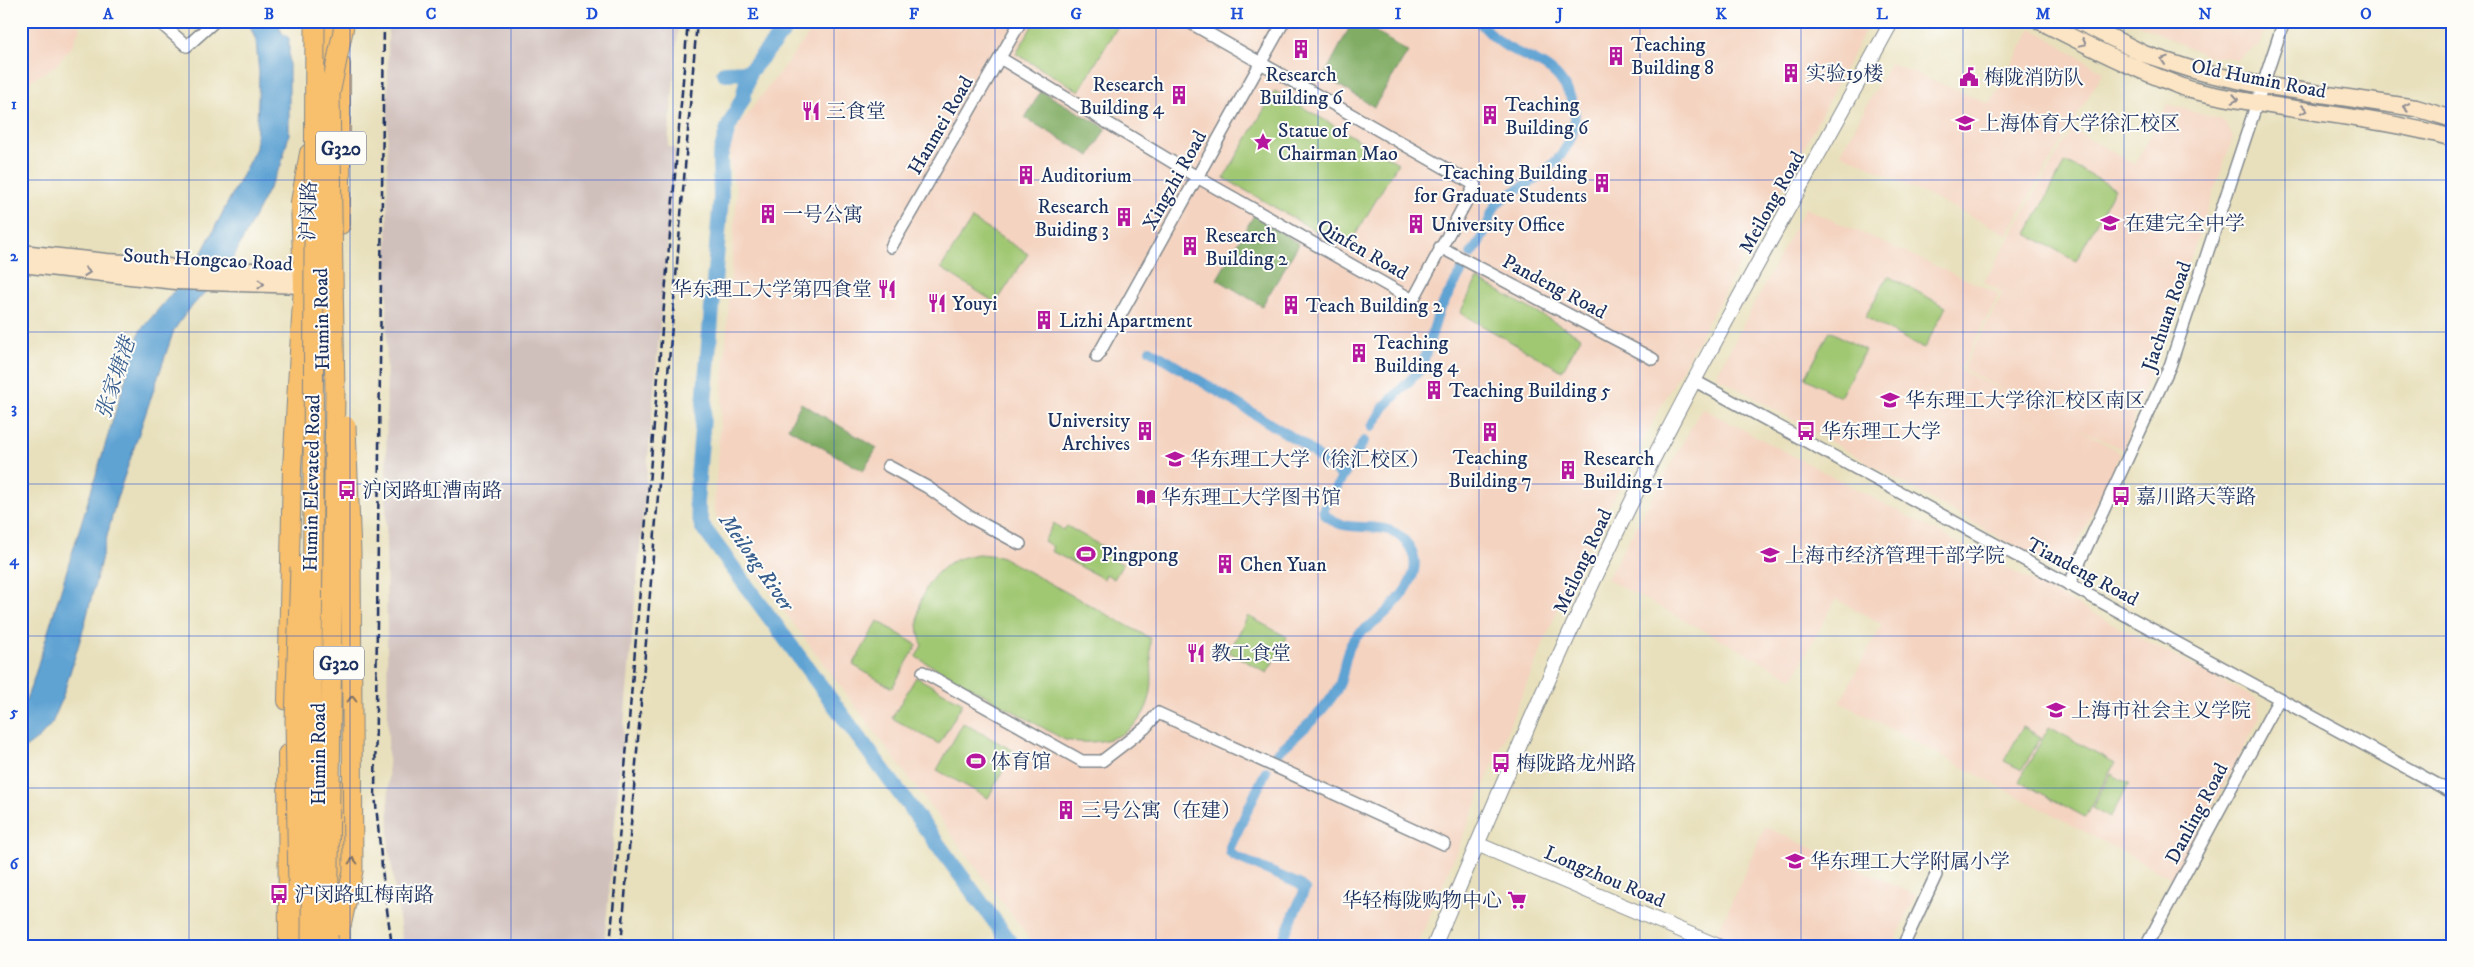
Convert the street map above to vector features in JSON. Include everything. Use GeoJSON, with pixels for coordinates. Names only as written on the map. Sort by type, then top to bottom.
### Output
{"type":"FeatureCollection","features":[{"type":"Feature","properties":{"kind":"highway","name":"Humin Elevated Road"},"geometry":{"type":"LineString","coordinates":[[310,946],[315,21]]}},
{"type":"Feature","properties":{"kind":"highway","name":"Humin Elevated Road"},"geometry":{"type":"LineString","coordinates":[[328,946],[335,393],[330,94],[331,21]]}},
{"type":"Feature","properties":{"kind":"highway"},"geometry":{"type":"LineString","coordinates":[[330,94],[344,21]]}},
{"type":"Feature","properties":{"kind":"highway"},"geometry":{"type":"LineString","coordinates":[[335,393],[346,413],[352,553],[353,871],[341,926]]}},
{"type":"Feature","properties":{"kind":"highway"},"geometry":{"type":"LineString","coordinates":[[299,946],[299,912],[304,888],[295,720],[301,542],[313,485]]}},
{"type":"Feature","properties":{"kind":"main road","name":"Humin Road"},"geometry":{"type":"LineString","coordinates":[[308,21],[309,153],[300,202],[306,277],[307,427],[304,888],[310,946]]}},
{"type":"Feature","properties":{"kind":"main road","name":"沪闵路"},"geometry":{"type":"LineString","coordinates":[[335,21],[332,386],[339,431]]}},
{"type":"Feature","properties":{"kind":"main road","name":"Humin Road"},"geometry":{"type":"LineString","coordinates":[[332,276],[344,21]]}},
{"type":"Feature","properties":{"kind":"main road","name":"Old Humin Road"},"geometry":{"type":"LineString","coordinates":[[2040,21],[2137,68],[2193,90],[2256,103],[2367,118],[2453,138]]}},
{"type":"Feature","properties":{"kind":"main road","name":"Old Humin Road"},"geometry":{"type":"LineString","coordinates":[[2078,21],[2144,54],[2200,72],[2261,86],[2416,108],[2453,120]]}},
{"type":"Feature","properties":{"kind":"main road","name":"South Hongcao Road"},"geometry":{"type":"LineString","coordinates":[[21,253],[106,262],[160,265],[180,276]]}},
{"type":"Feature","properties":{"kind":"main road","name":"South Hongcao Road"},"geometry":{"type":"LineString","coordinates":[[21,264],[180,276],[332,276]]}},
{"type":"Feature","properties":{"kind":"main road","name":"Humin Road"},"geometry":{"type":"LineString","coordinates":[[288,946],[287,634],[299,361],[306,277]]}},
{"type":"Feature","properties":{"kind":"main road","name":"Humin Road"},"geometry":{"type":"LineString","coordinates":[[299,361],[307,427]]}},
{"type":"Feature","properties":{"kind":"main road","name":"Humin Road"},"geometry":{"type":"LineString","coordinates":[[339,431],[339,895],[341,946]]}},
{"type":"Feature","properties":{"kind":"main road"},"geometry":{"type":"LineString","coordinates":[[291,512],[306,464]]}},
{"type":"Feature","properties":{"kind":"main road"},"geometry":{"type":"LineString","coordinates":[[332,946],[339,895]]}},
{"type":"Feature","properties":{"kind":"street"},"geometry":{"type":"LineString","coordinates":[[158,21],[187,46],[215,21]]}},
{"type":"Feature","properties":{"kind":"street","name":"Hanmei Road"},"geometry":{"type":"LineString","coordinates":[[891,247],[1021,21]]}},
{"type":"Feature","properties":{"kind":"street","name":"Qinfen Road"},"geometry":{"type":"LineString","coordinates":[[1000,58],[1197,177],[1413,300],[1475,185],[1188,21]]}},
{"type":"Feature","properties":{"kind":"street","name":"Xingzhi Road"},"geometry":{"type":"LineString","coordinates":[[1097,357],[1284,21]]}},
{"type":"Feature","properties":{"kind":"street","name":"Meilong Road"},"geometry":{"type":"LineString","coordinates":[[1434,946],[1477,844],[1610,546],[1695,381],[1892,21]]}},
{"type":"Feature","properties":{"kind":"street","name":"Jiachuan Road"},"geometry":{"type":"LineString","coordinates":[[2069,585],[2170,366],[2284,21]]}},
{"type":"Feature","properties":{"kind":"street","name":"Pandeng Road"},"geometry":{"type":"LineString","coordinates":[[1440,247],[1652,359]]}},
{"type":"Feature","properties":{"kind":"street","name":"Tiandeng Road"},"geometry":{"type":"LineString","coordinates":[[1695,381],[2453,793]]}},
{"type":"Feature","properties":{"kind":"street"},"geometry":{"type":"LineString","coordinates":[[888,466],[927,487],[970,517],[1020,544]]}},
{"type":"Feature","properties":{"kind":"street"},"geometry":{"type":"LineString","coordinates":[[923,672],[1082,761],[1102,761],[1145,728],[1158,713],[1444,844]]}},
{"type":"Feature","properties":{"kind":"street","name":"Danling Road"},"geometry":{"type":"LineString","coordinates":[[2146,946],[2279,699]]}},
{"type":"Feature","properties":{"kind":"street","name":"Longzhou Road"},"geometry":{"type":"LineString","coordinates":[[1477,844],[1718,946]]}},
{"type":"Feature","properties":{"kind":"street"},"geometry":{"type":"LineString","coordinates":[[1903,946],[1936,875]]}},
{"type":"Feature","properties":{"kind":"shaded area"},"geometry":{"type":"Polygon","coordinates":[[[21,21],[75,21],[80,28],[72,46],[55,66],[27,83],[21,80],[21,21]]]}},
{"type":"Feature","properties":{"kind":"shaded area"},"geometry":{"type":"Polygon","coordinates":[[[388,21],[679,21],[668,146],[676,149],[604,946],[403,946],[389,847],[386,537],[388,21]]]}},
{"type":"Feature","properties":{"kind":"shaded area","name":"华东理工大学（徐汇校区）"},"geometry":{"type":"Polygon","coordinates":[[[819,21],[1870,21],[1795,165],[1659,410],[1568,585],[1417,946],[1035,946],[719,524],[714,507],[737,192],[731,172],[730,148],[739,125],[819,21]]]}},
{"type":"Feature","properties":{"kind":"shaded area"},"geometry":{"type":"Polygon","coordinates":[[[2132,21],[2270,21],[2259,45],[2237,59],[2206,55],[2132,21]]]}},
{"type":"Feature","properties":{"kind":"shaded area","name":"上海体育大学徐汇校区"},"geometry":{"type":"Polygon","coordinates":[[[2032,28],[2103,72],[2007,234],[1841,153],[1890,63],[1990,104],[2032,28]]]}},
{"type":"Feature","properties":{"kind":"shaded area"},"geometry":{"type":"Polygon","coordinates":[[[2168,104],[2224,121],[2233,137],[2123,450],[2077,427],[2121,453],[2064,572],[1998,537],[1716,376],[1805,208],[1999,294],[1960,370],[2052,415],[1963,369],[2003,293],[1984,282],[2072,129],[2135,165],[2168,104]]]}},
{"type":"Feature","properties":{"kind":"shaded area","name":"上海市社会主义学院"},"geometry":{"type":"Polygon","coordinates":[[[1702,408],[2256,699],[2260,717],[2174,879],[1840,702],[1882,624],[1836,599],[1793,678],[1607,579],[1702,408]]]}},
{"type":"Feature","properties":{"kind":"shaded area","name":"华东理工大学附属小学"},"geometry":{"type":"Polygon","coordinates":[[[1765,827],[1916,895],[1893,946],[1742,946],[1717,935],[1765,827]]]}},
{"type":"Feature","properties":{"kind":"green space"},"geometry":{"type":"Polygon","coordinates":[[[1035,21],[1121,21],[1079,91],[1016,54],[1035,21]]]}},
{"type":"Feature","properties":{"kind":"green space"},"geometry":{"type":"Polygon","coordinates":[[[1353,21],[1358,21],[1408,52],[1374,107],[1324,76],[1353,21]]]}},
{"type":"Feature","properties":{"kind":"green space"},"geometry":{"type":"Polygon","coordinates":[[[1041,91],[1106,128],[1090,156],[1025,118],[1041,91]]]}},
{"type":"Feature","properties":{"kind":"green space"},"geometry":{"type":"Polygon","coordinates":[[[1275,91],[1398,163],[1347,249],[1224,178],[1275,91]]]}},
{"type":"Feature","properties":{"kind":"green space"},"geometry":{"type":"Polygon","coordinates":[[[2065,162],[2115,188],[2076,261],[2027,234],[2065,162]]]}},
{"type":"Feature","properties":{"kind":"green space"},"geometry":{"type":"Polygon","coordinates":[[[1254,215],[1299,244],[1262,306],[1217,279],[1254,215]]]}},
{"type":"Feature","properties":{"kind":"green space"},"geometry":{"type":"Polygon","coordinates":[[[972,219],[1028,254],[996,303],[941,268],[972,219]]]}},
{"type":"Feature","properties":{"kind":"green space"},"geometry":{"type":"Polygon","coordinates":[[[1888,276],[1946,307],[1924,349],[1865,317],[1888,276]]]}},
{"type":"Feature","properties":{"kind":"green space"},"geometry":{"type":"Polygon","coordinates":[[[1477,279],[1581,337],[1562,371],[1460,313],[1477,279]]]}},
{"type":"Feature","properties":{"kind":"green space"},"geometry":{"type":"Polygon","coordinates":[[[1830,331],[1865,350],[1840,397],[1805,378],[1830,331]]]}},
{"type":"Feature","properties":{"kind":"green space"},"geometry":{"type":"Polygon","coordinates":[[[801,403],[877,448],[863,471],[788,428],[801,403]]]}},
{"type":"Feature","properties":{"kind":"green space","name":"Pingpong"},"geometry":{"type":"Polygon","coordinates":[[[1054,523],[1063,530],[1067,526],[1120,557],[1116,561],[1123,564],[1114,579],[1106,574],[1104,579],[1051,551],[1053,547],[1044,541],[1054,523]]]}},
{"type":"Feature","properties":{"kind":"green space"},"geometry":{"type":"Polygon","coordinates":[[[978,554],[1000,556],[1150,638],[1151,693],[1144,713],[1127,731],[1116,737],[1091,742],[1065,740],[916,657],[922,645],[919,633],[919,608],[922,596],[928,586],[944,567],[955,560],[978,554]]]}},
{"type":"Feature","properties":{"kind":"green space"},"geometry":{"type":"Polygon","coordinates":[[[1248,616],[1287,637],[1267,673],[1229,652],[1248,616]]]}},
{"type":"Feature","properties":{"kind":"green space"},"geometry":{"type":"Polygon","coordinates":[[[878,621],[917,645],[892,688],[853,665],[878,621]]]}},
{"type":"Feature","properties":{"kind":"green space"},"geometry":{"type":"Polygon","coordinates":[[[916,677],[963,703],[939,744],[892,718],[916,677]]]}},
{"type":"Feature","properties":{"kind":"green space","name":"体育馆"},"geometry":{"type":"Polygon","coordinates":[[[963,723],[1014,751],[988,798],[937,770],[963,723]]]}},
{"type":"Feature","properties":{"kind":"green space"},"geometry":{"type":"Polygon","coordinates":[[[2023,727],[2041,737],[2022,770],[2004,761],[2023,727]]]}},
{"type":"Feature","properties":{"kind":"green space"},"geometry":{"type":"Polygon","coordinates":[[[2049,727],[2115,763],[2085,817],[2019,781],[2049,727]]]}},
{"type":"Feature","properties":{"kind":"green space"},"geometry":{"type":"Polygon","coordinates":[[[2111,774],[2129,784],[2110,818],[2092,808],[2111,774]]]}},
{"type":"Feature","properties":{"kind":"water"},"geometry":{"type":"Polygon","coordinates":[[[248,21],[277,21],[282,33],[289,38],[289,135],[281,165],[229,266],[186,313],[174,330],[116,501],[84,627],[61,702],[52,723],[40,737],[21,751],[21,706],[25,702],[33,681],[140,331],[195,266],[256,148],[259,74],[256,41],[248,21]]]}},
{"type":"Feature","properties":{"kind":"waterway"},"geometry":{"type":"LineString","coordinates":[[724,73],[749,72],[792,21]]}},
{"type":"Feature","properties":{"kind":"waterway"},"geometry":{"type":"LineString","coordinates":[[1471,254],[1487,228],[1495,206],[1553,164],[1571,139],[1574,125],[1574,110],[1569,94],[1559,78],[1547,67],[1500,43],[1478,21]]}},
{"type":"Feature","properties":{"kind":"waterway","name":"Meilong River"},"geometry":{"type":"LineString","coordinates":[[749,72],[743,98],[728,128],[720,157],[721,198],[696,502],[702,526],[1013,946]]}},
{"type":"Feature","properties":{"kind":"waterway"},"geometry":{"type":"LineString","coordinates":[[1372,427],[1384,407],[1421,369],[1439,311],[1463,269]]}},
{"type":"Feature","properties":{"kind":"waterway"},"geometry":{"type":"LineString","coordinates":[[1150,350],[1300,442],[1343,477]]}},
{"type":"Feature","properties":{"kind":"waterway"},"geometry":{"type":"LineString","coordinates":[[1273,757],[1307,726],[1330,700],[1339,685],[1347,653],[1353,641],[1358,634],[1379,619],[1396,602],[1404,592],[1414,572],[1415,561],[1412,550],[1404,540],[1394,533],[1373,527],[1342,525],[1332,521],[1324,513],[1323,510],[1364,441]]}},
{"type":"Feature","properties":{"kind":"waterway"},"geometry":{"type":"LineString","coordinates":[[1266,771],[1230,847],[1230,852],[1234,856],[1299,884],[1305,889],[1280,946]]}},
{"type":"Feature","properties":{"kind":"railway"},"geometry":{"type":"LineString","coordinates":[[384,21],[375,794],[384,888],[392,946]]}},
{"type":"Feature","properties":{"kind":"railway"},"geometry":{"type":"LineString","coordinates":[[610,946],[688,21]]}},
{"type":"Feature","properties":{"kind":"railway"},"geometry":{"type":"LineString","coordinates":[[621,946],[697,21]]}},
{"type":"Feature","properties":{"kind":"place","name":"Research Building 6"},"geometry":{"type":"Point","coordinates":[1301,49]}},
{"type":"Feature","properties":{"kind":"place","name":"Teaching Building 8"},"geometry":{"type":"Point","coordinates":[1616,56]}},
{"type":"Feature","properties":{"kind":"place","name":"实验19楼"},"geometry":{"type":"Point","coordinates":[1791,73]}},
{"type":"Feature","properties":{"kind":"place","name":"梅陇消防队"},"geometry":{"type":"Point","coordinates":[1969,77]}},
{"type":"Feature","properties":{"kind":"place","name":"Research Building 4"},"geometry":{"type":"Point","coordinates":[1179,95]}},
{"type":"Feature","properties":{"kind":"place","name":"三食堂"},"geometry":{"type":"Point","coordinates":[811,111]}},
{"type":"Feature","properties":{"kind":"place","name":"Teaching Building 6"},"geometry":{"type":"Point","coordinates":[1490,115]}},
{"type":"Feature","properties":{"kind":"place","name":"上海体育大学徐汇校区"},"geometry":{"type":"Point","coordinates":[1965,123]}},
{"type":"Feature","properties":{"kind":"place","name":"Statue of Chairman Mao"},"geometry":{"type":"Point","coordinates":[1263,142]}},
{"type":"Feature","properties":{"kind":"place","name":"Auditorium"},"geometry":{"type":"Point","coordinates":[1026,175]}},
{"type":"Feature","properties":{"kind":"place","name":"Teaching Building for Graduate Students"},"geometry":{"type":"Point","coordinates":[1602,183]}},
{"type":"Feature","properties":{"kind":"place","name":"一号公寓"},"geometry":{"type":"Point","coordinates":[768,214]}},
{"type":"Feature","properties":{"kind":"place","name":"Research Buiding 3"},"geometry":{"type":"Point","coordinates":[1124,217]}},
{"type":"Feature","properties":{"kind":"place","name":"在建完全中学"},"geometry":{"type":"Point","coordinates":[2110,223]}},
{"type":"Feature","properties":{"kind":"place","name":"University Office"},"geometry":{"type":"Point","coordinates":[1416,224]}},
{"type":"Feature","properties":{"kind":"place","name":"Research Building 2"},"geometry":{"type":"Point","coordinates":[1190,246]}},
{"type":"Feature","properties":{"kind":"place","name":"华东理工大学第四食堂"},"geometry":{"type":"Point","coordinates":[887,289]}},
{"type":"Feature","properties":{"kind":"place","name":"Youyi"},"geometry":{"type":"Point","coordinates":[937,303]}},
{"type":"Feature","properties":{"kind":"place","name":"Teach Building 2"},"geometry":{"type":"Point","coordinates":[1291,305]}},
{"type":"Feature","properties":{"kind":"place","name":"Lizhi Apartment"},"geometry":{"type":"Point","coordinates":[1044,320]}},
{"type":"Feature","properties":{"kind":"place","name":"Teaching Building 4"},"geometry":{"type":"Point","coordinates":[1359,353]}},
{"type":"Feature","properties":{"kind":"place","name":"Teaching Building 5"},"geometry":{"type":"Point","coordinates":[1434,390]}},
{"type":"Feature","properties":{"kind":"place","name":"华东理工大学徐汇校区南区"},"geometry":{"type":"Point","coordinates":[1890,400]}},
{"type":"Feature","properties":{"kind":"place","name":"University Archives"},"geometry":{"type":"Point","coordinates":[1145,431]}},
{"type":"Feature","properties":{"kind":"place","name":"华东理工大学"},"geometry":{"type":"Point","coordinates":[1806,431]}},
{"type":"Feature","properties":{"kind":"place","name":"Teaching Building 7"},"geometry":{"type":"Point","coordinates":[1490,432]}},
{"type":"Feature","properties":{"kind":"place","name":"华东理工大学（徐汇校区）"},"geometry":{"type":"Point","coordinates":[1175,459]}},
{"type":"Feature","properties":{"kind":"place","name":"Research Building 1"},"geometry":{"type":"Point","coordinates":[1568,470]}},
{"type":"Feature","properties":{"kind":"place","name":"沪闵路虹漕南路"},"geometry":{"type":"Point","coordinates":[347,490]}},
{"type":"Feature","properties":{"kind":"place","name":"嘉川路天等路"},"geometry":{"type":"Point","coordinates":[2121,496]}},
{"type":"Feature","properties":{"kind":"place","name":"华东理工大学图书馆"},"geometry":{"type":"Point","coordinates":[1146,497]}},
{"type":"Feature","properties":{"kind":"place","name":"Pingpong"},"geometry":{"type":"Point","coordinates":[1086,554]}},
{"type":"Feature","properties":{"kind":"place","name":"上海市经济管理干部学院"},"geometry":{"type":"Point","coordinates":[1770,555]}},
{"type":"Feature","properties":{"kind":"place","name":"Chen Yuan"},"geometry":{"type":"Point","coordinates":[1225,564]}},
{"type":"Feature","properties":{"kind":"place","name":"教工食堂"},"geometry":{"type":"Point","coordinates":[1196,653]}},
{"type":"Feature","properties":{"kind":"place","name":"上海市社会主义学院"},"geometry":{"type":"Point","coordinates":[2056,710]}},
{"type":"Feature","properties":{"kind":"place","name":"体育馆"},"geometry":{"type":"Point","coordinates":[976,761]}},
{"type":"Feature","properties":{"kind":"place","name":"梅陇路龙州路"},"geometry":{"type":"Point","coordinates":[1501,763]}},
{"type":"Feature","properties":{"kind":"place","name":"三号公寓（在建）"},"geometry":{"type":"Point","coordinates":[1066,810]}},
{"type":"Feature","properties":{"kind":"place","name":"华东理工大学附属小学"},"geometry":{"type":"Point","coordinates":[1795,861]}},
{"type":"Feature","properties":{"kind":"place","name":"沪闵路虹梅南路"},"geometry":{"type":"Point","coordinates":[279,894]}},
{"type":"Feature","properties":{"kind":"place","name":"华轻梅陇购物中心"},"geometry":{"type":"Point","coordinates":[1517,900]}},
{"type":"Feature","properties":{"kind":"water label","name":"张家塘港"},"geometry":{"type":"Point","coordinates":[115,378]}}]}
